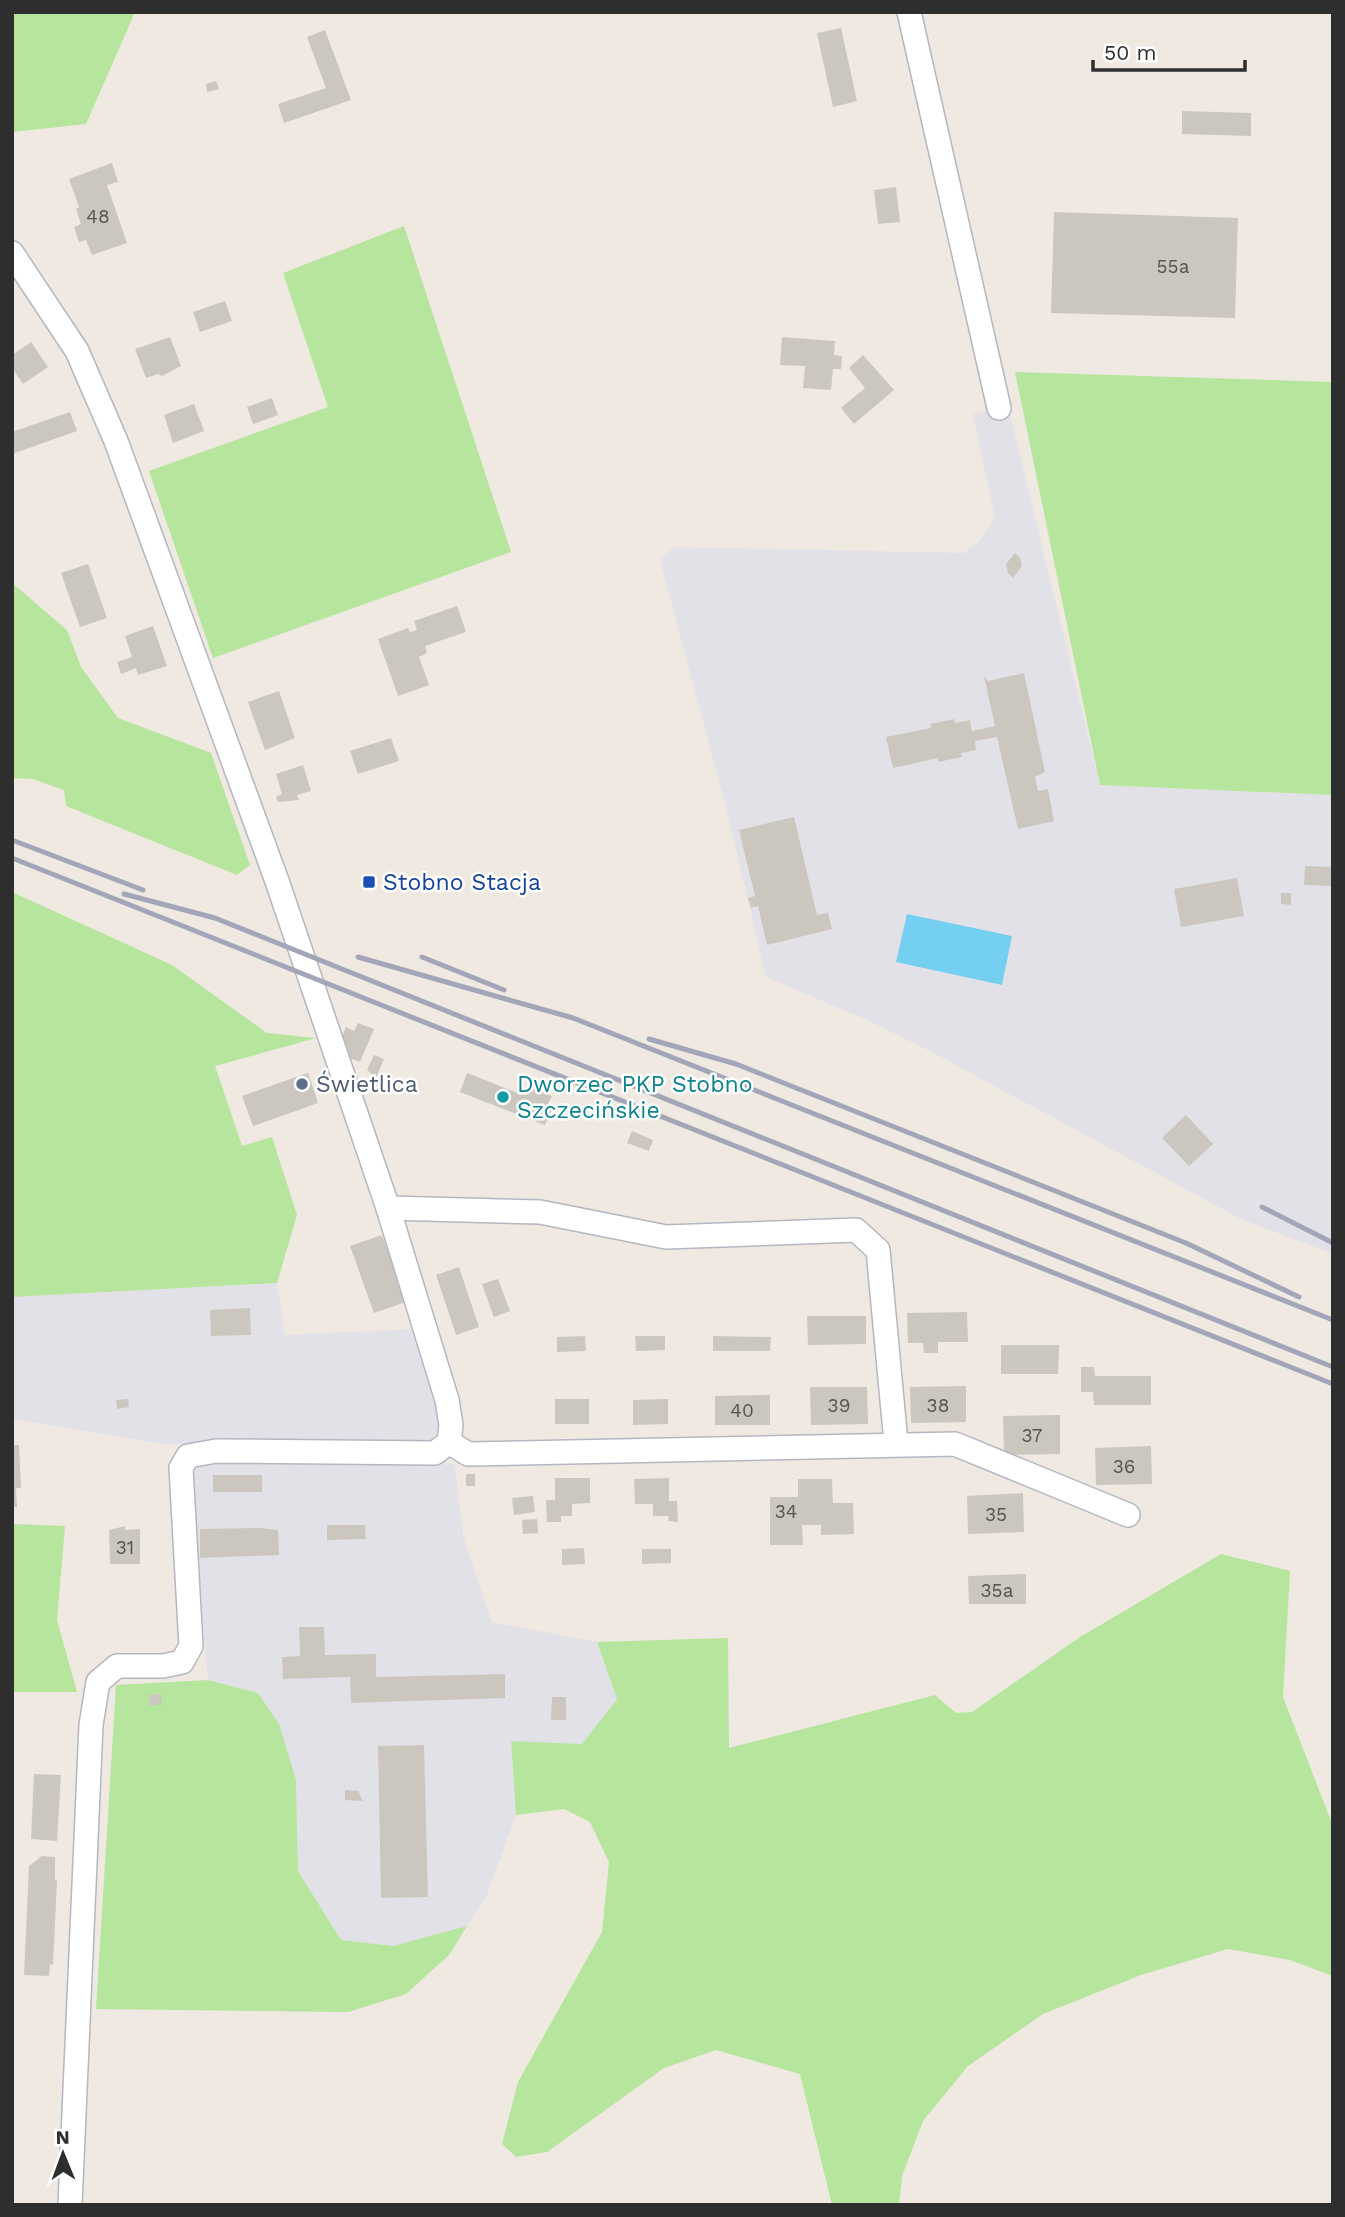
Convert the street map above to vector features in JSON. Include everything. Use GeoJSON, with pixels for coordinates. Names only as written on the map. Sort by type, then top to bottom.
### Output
{"type":"FeatureCollection","features":[{"type":"Feature","properties":{"kind":"street"},"geometry":{"type":"LineString","coordinates":[[909,12],[999,408]]}},
{"type":"Feature","properties":{"kind":"street"},"geometry":{"type":"LineString","coordinates":[[12,253],[68,333],[106,414],[278,881],[388,1208],[447,1400],[452,1425],[449,1442],[435,1453],[198,1452],[188,1456],[181,1468],[191,1646],[182,1662],[163,1666],[117,1666],[98,1682],[93,1714],[70,2205]]}},
{"type":"Feature","properties":{"kind":"street"},"geometry":{"type":"LineString","coordinates":[[388,1208],[540,1212],[666,1237],[856,1230],[878,1250],[896,1443]]}},
{"type":"Feature","properties":{"kind":"street"},"geometry":{"type":"LineString","coordinates":[[449,1442],[468,1454],[896,1443],[955,1444],[1128,1515]]}},
{"type":"Feature","properties":{"kind":"shaded area"},"geometry":{"type":"Polygon","coordinates":[[[1008,406],[1100,785],[1333,795],[1333,1254],[1241,1219],[926,1049],[865,1019],[766,977],[726,807],[660,560],[673,547],[964,553],[979,541],[995,519],[973,414],[1008,406]]]}},
{"type":"Feature","properties":{"kind":"shaded area"},"geometry":{"type":"Polygon","coordinates":[[[277,1283],[285,1335],[417,1329],[440,1425],[430,1446],[164,1444],[12,1419],[12,1297],[277,1283]]]}},
{"type":"Feature","properties":{"kind":"shaded area"},"geometry":{"type":"Polygon","coordinates":[[[205,1459],[455,1464],[463,1536],[492,1622],[597,1642],[617,1699],[582,1744],[511,1742],[516,1815],[487,1895],[467,1926],[393,1946],[341,1940],[298,1871],[296,1780],[258,1693],[208,1680],[189,1473],[205,1459]]]}},
{"type":"Feature","properties":{"kind":"green space"},"geometry":{"type":"Polygon","coordinates":[[[12,12],[135,12],[86,124],[12,132],[12,12]]]}},
{"type":"Feature","properties":{"kind":"green space"},"geometry":{"type":"Polygon","coordinates":[[[404,226],[511,552],[213,658],[149,471],[328,407],[283,273],[404,226]]]}},
{"type":"Feature","properties":{"kind":"green space"},"geometry":{"type":"Polygon","coordinates":[[[1015,372],[1333,382],[1333,795],[1100,785],[1015,372]]]}},
{"type":"Feature","properties":{"kind":"green space"},"geometry":{"type":"Polygon","coordinates":[[[12,583],[67,630],[81,667],[118,718],[211,753],[250,865],[237,875],[66,806],[64,790],[33,779],[12,778],[12,583]]]}},
{"type":"Feature","properties":{"kind":"green space"},"geometry":{"type":"Polygon","coordinates":[[[12,892],[172,965],[267,1033],[316,1038],[215,1066],[242,1146],[272,1137],[297,1215],[277,1283],[12,1297],[12,892]]]}},
{"type":"Feature","properties":{"kind":"green space"},"geometry":{"type":"Polygon","coordinates":[[[12,1524],[65,1526],[57,1620],[77,1692],[12,1692],[12,1524]]]}},
{"type":"Feature","properties":{"kind":"green space"},"geometry":{"type":"Polygon","coordinates":[[[1221,1554],[1290,1571],[1283,1697],[1333,1826],[1333,1976],[1290,1960],[1228,1949],[1141,1975],[1043,2014],[968,2066],[923,2121],[902,2176],[899,2205],[832,2205],[800,2074],[716,2050],[664,2068],[547,2152],[516,2157],[502,2144],[518,2082],[602,1932],[609,1862],[590,1822],[564,1809],[516,1815],[511,1741],[582,1744],[617,1699],[597,1642],[728,1638],[729,1748],[935,1695],[956,1713],[972,1712],[1080,1637],[1221,1554]]]}},
{"type":"Feature","properties":{"kind":"green space"},"geometry":{"type":"Polygon","coordinates":[[[208,1680],[258,1693],[279,1724],[296,1780],[298,1871],[341,1940],[393,1946],[467,1926],[449,1955],[406,1994],[348,2012],[96,2009],[116,1685],[208,1680]]]}},
{"type":"Feature","properties":{"kind":"water"},"geometry":{"type":"Polygon","coordinates":[[[907,914],[1012,936],[1002,985],[896,962],[907,914]]]}},
{"type":"Feature","properties":{"kind":"building"},"geometry":{"type":"Polygon","coordinates":[[[841,28],[857,101],[833,107],[817,33],[841,28]]]}},
{"type":"Feature","properties":{"kind":"building"},"geometry":{"type":"Polygon","coordinates":[[[325,30],[351,100],[284,123],[278,104],[326,88],[307,37],[325,30]]]}},
{"type":"Feature","properties":{"kind":"building"},"geometry":{"type":"Polygon","coordinates":[[[216,81],[219,89],[207,92],[206,84],[216,81]]]}},
{"type":"Feature","properties":{"kind":"building"},"geometry":{"type":"Polygon","coordinates":[[[1182,111],[1251,113],[1251,136],[1182,134],[1182,111]]]}},
{"type":"Feature","properties":{"kind":"building"},"geometry":{"type":"Polygon","coordinates":[[[112,163],[118,182],[107,185],[127,243],[92,255],[86,240],[79,242],[74,227],[81,224],[76,209],[79,207],[69,179],[112,163]]]}},
{"type":"Feature","properties":{"kind":"building"},"geometry":{"type":"Polygon","coordinates":[[[896,187],[900,222],[878,224],[874,190],[896,187]]]}},
{"type":"Feature","properties":{"kind":"building"},"geometry":{"type":"Polygon","coordinates":[[[1054,212],[1238,218],[1235,318],[1051,313],[1054,212]]]}},
{"type":"Feature","properties":{"kind":"building"},"geometry":{"type":"Polygon","coordinates":[[[225,301],[232,321],[200,332],[193,312],[225,301]]]}},
{"type":"Feature","properties":{"kind":"building"},"geometry":{"type":"Polygon","coordinates":[[[170,337],[181,366],[162,376],[158,374],[146,378],[135,349],[170,337]]]}},
{"type":"Feature","properties":{"kind":"building"},"geometry":{"type":"Polygon","coordinates":[[[782,337],[835,341],[834,355],[842,356],[841,369],[833,369],[831,390],[803,388],[805,366],[780,365],[782,337]]]}},
{"type":"Feature","properties":{"kind":"building"},"geometry":{"type":"Polygon","coordinates":[[[31,342],[48,367],[23,384],[12,368],[12,355],[31,342]]]}},
{"type":"Feature","properties":{"kind":"building"},"geometry":{"type":"Polygon","coordinates":[[[863,355],[894,390],[854,424],[841,408],[865,388],[849,368],[863,355]]]}},
{"type":"Feature","properties":{"kind":"building"},"geometry":{"type":"Polygon","coordinates":[[[272,398],[278,415],[253,424],[247,407],[272,398]]]}},
{"type":"Feature","properties":{"kind":"building"},"geometry":{"type":"Polygon","coordinates":[[[194,404],[204,431],[173,443],[164,415],[194,404]]]}},
{"type":"Feature","properties":{"kind":"building"},"geometry":{"type":"Polygon","coordinates":[[[70,412],[77,431],[12,454],[12,432],[70,412]]]}},
{"type":"Feature","properties":{"kind":"building"},"geometry":{"type":"Polygon","coordinates":[[[1015,553],[1022,566],[1013,578],[1008,573],[1006,564],[1015,553]]]}},
{"type":"Feature","properties":{"kind":"building"},"geometry":{"type":"Polygon","coordinates":[[[88,564],[107,618],[80,627],[61,573],[88,564]]]}},
{"type":"Feature","properties":{"kind":"building"},"geometry":{"type":"Polygon","coordinates":[[[457,606],[466,632],[425,646],[427,653],[419,657],[429,685],[398,696],[378,639],[408,628],[410,632],[417,630],[414,621],[457,606]]]}},
{"type":"Feature","properties":{"kind":"building"},"geometry":{"type":"Polygon","coordinates":[[[153,626],[167,666],[138,675],[136,668],[121,674],[117,662],[132,657],[125,636],[153,626]]]}},
{"type":"Feature","properties":{"kind":"building"},"geometry":{"type":"Polygon","coordinates":[[[1024,673],[1045,772],[1035,777],[1038,791],[1048,789],[1054,821],[1018,829],[997,737],[975,741],[976,750],[961,753],[962,757],[938,762],[938,758],[893,768],[886,737],[931,728],[930,724],[954,719],[955,723],[970,720],[972,731],[995,726],[984,676],[988,681],[1024,673]]]}},
{"type":"Feature","properties":{"kind":"building"},"geometry":{"type":"Polygon","coordinates":[[[279,691],[295,738],[265,750],[248,702],[279,691]]]}},
{"type":"Feature","properties":{"kind":"building"},"geometry":{"type":"Polygon","coordinates":[[[391,738],[399,761],[358,774],[350,751],[391,738]]]}},
{"type":"Feature","properties":{"kind":"building"},"geometry":{"type":"Polygon","coordinates":[[[303,765],[311,791],[297,795],[299,800],[278,802],[276,797],[282,794],[276,774],[303,765]]]}},
{"type":"Feature","properties":{"kind":"building"},"geometry":{"type":"Polygon","coordinates":[[[794,817],[817,915],[828,913],[832,929],[767,945],[758,906],[751,908],[748,898],[755,896],[739,830],[794,817]]]}},
{"type":"Feature","properties":{"kind":"building"},"geometry":{"type":"Polygon","coordinates":[[[1305,866],[1333,867],[1333,886],[1304,885],[1305,866]]]}},
{"type":"Feature","properties":{"kind":"building"},"geometry":{"type":"Polygon","coordinates":[[[1237,878],[1244,916],[1181,927],[1174,889],[1237,878]]]}},
{"type":"Feature","properties":{"kind":"building"},"geometry":{"type":"Polygon","coordinates":[[[1281,893],[1291,893],[1291,905],[1281,904],[1281,893]]]}},
{"type":"Feature","properties":{"kind":"building"},"geometry":{"type":"Polygon","coordinates":[[[358,1023],[374,1029],[360,1062],[344,1056],[348,1048],[339,1044],[346,1027],[354,1031],[358,1023]]]}},
{"type":"Feature","properties":{"kind":"building"},"geometry":{"type":"Polygon","coordinates":[[[374,1055],[384,1059],[376,1078],[367,1070],[374,1055]]]}},
{"type":"Feature","properties":{"kind":"building"},"geometry":{"type":"Polygon","coordinates":[[[308,1073],[318,1103],[253,1126],[242,1096],[308,1073]]]}},
{"type":"Feature","properties":{"kind":"building","name":"Dworzec PKP Stobno Szczecińskie"},"geometry":{"type":"Polygon","coordinates":[[[467,1073],[526,1095],[529,1087],[552,1096],[548,1104],[553,1106],[545,1125],[460,1092],[467,1073]]]}},
{"type":"Feature","properties":{"kind":"building"},"geometry":{"type":"Polygon","coordinates":[[[1186,1115],[1213,1144],[1189,1166],[1162,1138],[1186,1115]]]}},
{"type":"Feature","properties":{"kind":"building"},"geometry":{"type":"Polygon","coordinates":[[[632,1131],[653,1140],[649,1151],[627,1143],[632,1131]]]}},
{"type":"Feature","properties":{"kind":"building"},"geometry":{"type":"Polygon","coordinates":[[[382,1235],[406,1302],[374,1313],[350,1246],[382,1235]]]}},
{"type":"Feature","properties":{"kind":"building"},"geometry":{"type":"Polygon","coordinates":[[[459,1267],[479,1327],[456,1335],[436,1275],[459,1267]]]}},
{"type":"Feature","properties":{"kind":"building"},"geometry":{"type":"Polygon","coordinates":[[[498,1279],[510,1311],[494,1317],[482,1284],[498,1279]]]}},
{"type":"Feature","properties":{"kind":"building"},"geometry":{"type":"Polygon","coordinates":[[[250,1308],[251,1335],[211,1336],[210,1310],[250,1308]]]}},
{"type":"Feature","properties":{"kind":"building"},"geometry":{"type":"Polygon","coordinates":[[[967,1312],[968,1342],[938,1342],[938,1353],[924,1353],[923,1343],[908,1343],[907,1313],[967,1312]]]}},
{"type":"Feature","properties":{"kind":"building"},"geometry":{"type":"Polygon","coordinates":[[[807,1316],[866,1316],[866,1344],[808,1345],[807,1316]]]}},
{"type":"Feature","properties":{"kind":"building"},"geometry":{"type":"Polygon","coordinates":[[[585,1336],[586,1351],[557,1352],[557,1337],[585,1336]]]}},
{"type":"Feature","properties":{"kind":"building"},"geometry":{"type":"Polygon","coordinates":[[[635,1336],[665,1336],[665,1350],[636,1351],[635,1336]]]}},
{"type":"Feature","properties":{"kind":"building"},"geometry":{"type":"Polygon","coordinates":[[[713,1336],[771,1337],[770,1351],[713,1351],[713,1336]]]}},
{"type":"Feature","properties":{"kind":"building"},"geometry":{"type":"Polygon","coordinates":[[[1001,1345],[1059,1345],[1058,1374],[1001,1374],[1001,1345]]]}},
{"type":"Feature","properties":{"kind":"building"},"geometry":{"type":"Polygon","coordinates":[[[1081,1367],[1094,1367],[1095,1376],[1151,1376],[1151,1405],[1094,1405],[1093,1392],[1081,1392],[1081,1367]]]}},
{"type":"Feature","properties":{"kind":"building"},"geometry":{"type":"Polygon","coordinates":[[[966,1386],[966,1422],[911,1423],[910,1387],[966,1386]]]}},
{"type":"Feature","properties":{"kind":"building"},"geometry":{"type":"Polygon","coordinates":[[[810,1387],[867,1387],[868,1424],[811,1425],[810,1387]]]}},
{"type":"Feature","properties":{"kind":"building"},"geometry":{"type":"Polygon","coordinates":[[[770,1395],[770,1425],[715,1425],[715,1396],[770,1395]]]}},
{"type":"Feature","properties":{"kind":"building"},"geometry":{"type":"Polygon","coordinates":[[[128,1399],[129,1407],[117,1409],[116,1400],[128,1399]]]}},
{"type":"Feature","properties":{"kind":"building"},"geometry":{"type":"Polygon","coordinates":[[[555,1399],[589,1399],[589,1424],[555,1424],[555,1399]]]}},
{"type":"Feature","properties":{"kind":"building"},"geometry":{"type":"Polygon","coordinates":[[[668,1399],[668,1424],[633,1425],[633,1400],[668,1399]]]}},
{"type":"Feature","properties":{"kind":"building"},"geometry":{"type":"Polygon","coordinates":[[[1060,1415],[1060,1454],[1004,1455],[1003,1416],[1060,1415]]]}},
{"type":"Feature","properties":{"kind":"building"},"geometry":{"type":"Polygon","coordinates":[[[12,1445],[19,1445],[21,1488],[16,1488],[17,1507],[12,1507],[12,1445]]]}},
{"type":"Feature","properties":{"kind":"building"},"geometry":{"type":"Polygon","coordinates":[[[1151,1446],[1152,1484],[1096,1485],[1095,1448],[1151,1446]]]}},
{"type":"Feature","properties":{"kind":"building"},"geometry":{"type":"Polygon","coordinates":[[[466,1474],[475,1474],[475,1486],[466,1486],[466,1474]]]}},
{"type":"Feature","properties":{"kind":"building"},"geometry":{"type":"Polygon","coordinates":[[[213,1475],[262,1475],[262,1492],[213,1492],[213,1475]]]}},
{"type":"Feature","properties":{"kind":"building"},"geometry":{"type":"Polygon","coordinates":[[[555,1478],[590,1478],[590,1503],[572,1504],[572,1516],[561,1516],[561,1522],[547,1522],[546,1500],[555,1500],[555,1478]]]}},
{"type":"Feature","properties":{"kind":"building"},"geometry":{"type":"Polygon","coordinates":[[[669,1478],[669,1501],[677,1501],[678,1522],[668,1521],[669,1516],[653,1516],[653,1504],[635,1504],[634,1479],[669,1478]]]}},
{"type":"Feature","properties":{"kind":"building"},"geometry":{"type":"Polygon","coordinates":[[[798,1479],[832,1479],[833,1503],[853,1503],[854,1534],[821,1535],[821,1525],[802,1525],[803,1545],[770,1545],[770,1497],[798,1497],[798,1479]]]}},
{"type":"Feature","properties":{"kind":"building"},"geometry":{"type":"Polygon","coordinates":[[[1023,1493],[1024,1532],[968,1534],[967,1496],[1023,1493]]]}},
{"type":"Feature","properties":{"kind":"building"},"geometry":{"type":"Polygon","coordinates":[[[533,1496],[535,1512],[514,1515],[512,1498],[533,1496]]]}},
{"type":"Feature","properties":{"kind":"building"},"geometry":{"type":"Polygon","coordinates":[[[537,1519],[538,1533],[523,1534],[522,1520],[537,1519]]]}},
{"type":"Feature","properties":{"kind":"building"},"geometry":{"type":"Polygon","coordinates":[[[327,1525],[365,1525],[366,1539],[327,1540],[327,1525]]]}},
{"type":"Feature","properties":{"kind":"building"},"geometry":{"type":"Polygon","coordinates":[[[125,1526],[125,1530],[140,1529],[140,1564],[110,1564],[109,1530],[125,1526]]]}},
{"type":"Feature","properties":{"kind":"building"},"geometry":{"type":"Polygon","coordinates":[[[200,1529],[278,1530],[279,1555],[200,1558],[200,1529]]]}},
{"type":"Feature","properties":{"kind":"building"},"geometry":{"type":"Polygon","coordinates":[[[584,1548],[585,1564],[562,1565],[562,1549],[584,1548]]]}},
{"type":"Feature","properties":{"kind":"building"},"geometry":{"type":"Polygon","coordinates":[[[642,1549],[671,1549],[671,1563],[642,1564],[642,1549]]]}},
{"type":"Feature","properties":{"kind":"building"},"geometry":{"type":"Polygon","coordinates":[[[1026,1574],[1026,1604],[969,1604],[968,1576],[1026,1574]]]}},
{"type":"Feature","properties":{"kind":"building"},"geometry":{"type":"Polygon","coordinates":[[[299,1627],[324,1627],[325,1655],[376,1654],[376,1677],[505,1674],[505,1698],[351,1703],[350,1677],[283,1679],[282,1657],[300,1656],[299,1627]]]}},
{"type":"Feature","properties":{"kind":"building"},"geometry":{"type":"Polygon","coordinates":[[[161,1694],[162,1704],[150,1706],[148,1695],[161,1694]]]}},
{"type":"Feature","properties":{"kind":"building"},"geometry":{"type":"Polygon","coordinates":[[[552,1697],[566,1697],[566,1720],[551,1720],[552,1697]]]}},
{"type":"Feature","properties":{"kind":"building"},"geometry":{"type":"Polygon","coordinates":[[[424,1745],[428,1897],[381,1898],[378,1746],[424,1745]]]}},
{"type":"Feature","properties":{"kind":"building"},"geometry":{"type":"Polygon","coordinates":[[[34,1774],[61,1775],[57,1841],[31,1839],[34,1774]]]}},
{"type":"Feature","properties":{"kind":"building"},"geometry":{"type":"Polygon","coordinates":[[[345,1790],[358,1791],[363,1801],[345,1800],[345,1790]]]}},
{"type":"Feature","properties":{"kind":"building"},"geometry":{"type":"Polygon","coordinates":[[[42,1856],[55,1857],[57,1880],[53,1965],[50,1964],[49,1976],[24,1975],[29,1866],[42,1856]]]}},
{"type":"Feature","properties":{"kind":"railway"},"geometry":{"type":"LineString","coordinates":[[12,840],[143,890]]}},
{"type":"Feature","properties":{"kind":"railway"},"geometry":{"type":"LineString","coordinates":[[12,858],[1333,1384]]}},
{"type":"Feature","properties":{"kind":"railway"},"geometry":{"type":"LineString","coordinates":[[124,894],[215,918],[1333,1367]]}},
{"type":"Feature","properties":{"kind":"railway"},"geometry":{"type":"LineString","coordinates":[[358,957],[573,1018],[1333,1320]]}},
{"type":"Feature","properties":{"kind":"railway"},"geometry":{"type":"LineString","coordinates":[[422,957],[504,990]]}},
{"type":"Feature","properties":{"kind":"railway"},"geometry":{"type":"LineString","coordinates":[[649,1039],[736,1064],[1186,1243],[1299,1297]]}},
{"type":"Feature","properties":{"kind":"railway"},"geometry":{"type":"LineString","coordinates":[[1262,1207],[1333,1243]]}},
{"type":"Feature","properties":{"kind":"place","name":"Stobno Stacja"},"geometry":{"type":"Point","coordinates":[369,882]}},
{"type":"Feature","properties":{"kind":"place","name":"Świetlica"},"geometry":{"type":"Point","coordinates":[302,1084]}},
{"type":"Feature","properties":{"kind":"place","name":"Dworzec PKP Stobno Szczecińskie"},"geometry":{"type":"Point","coordinates":[503,1097]}}]}
